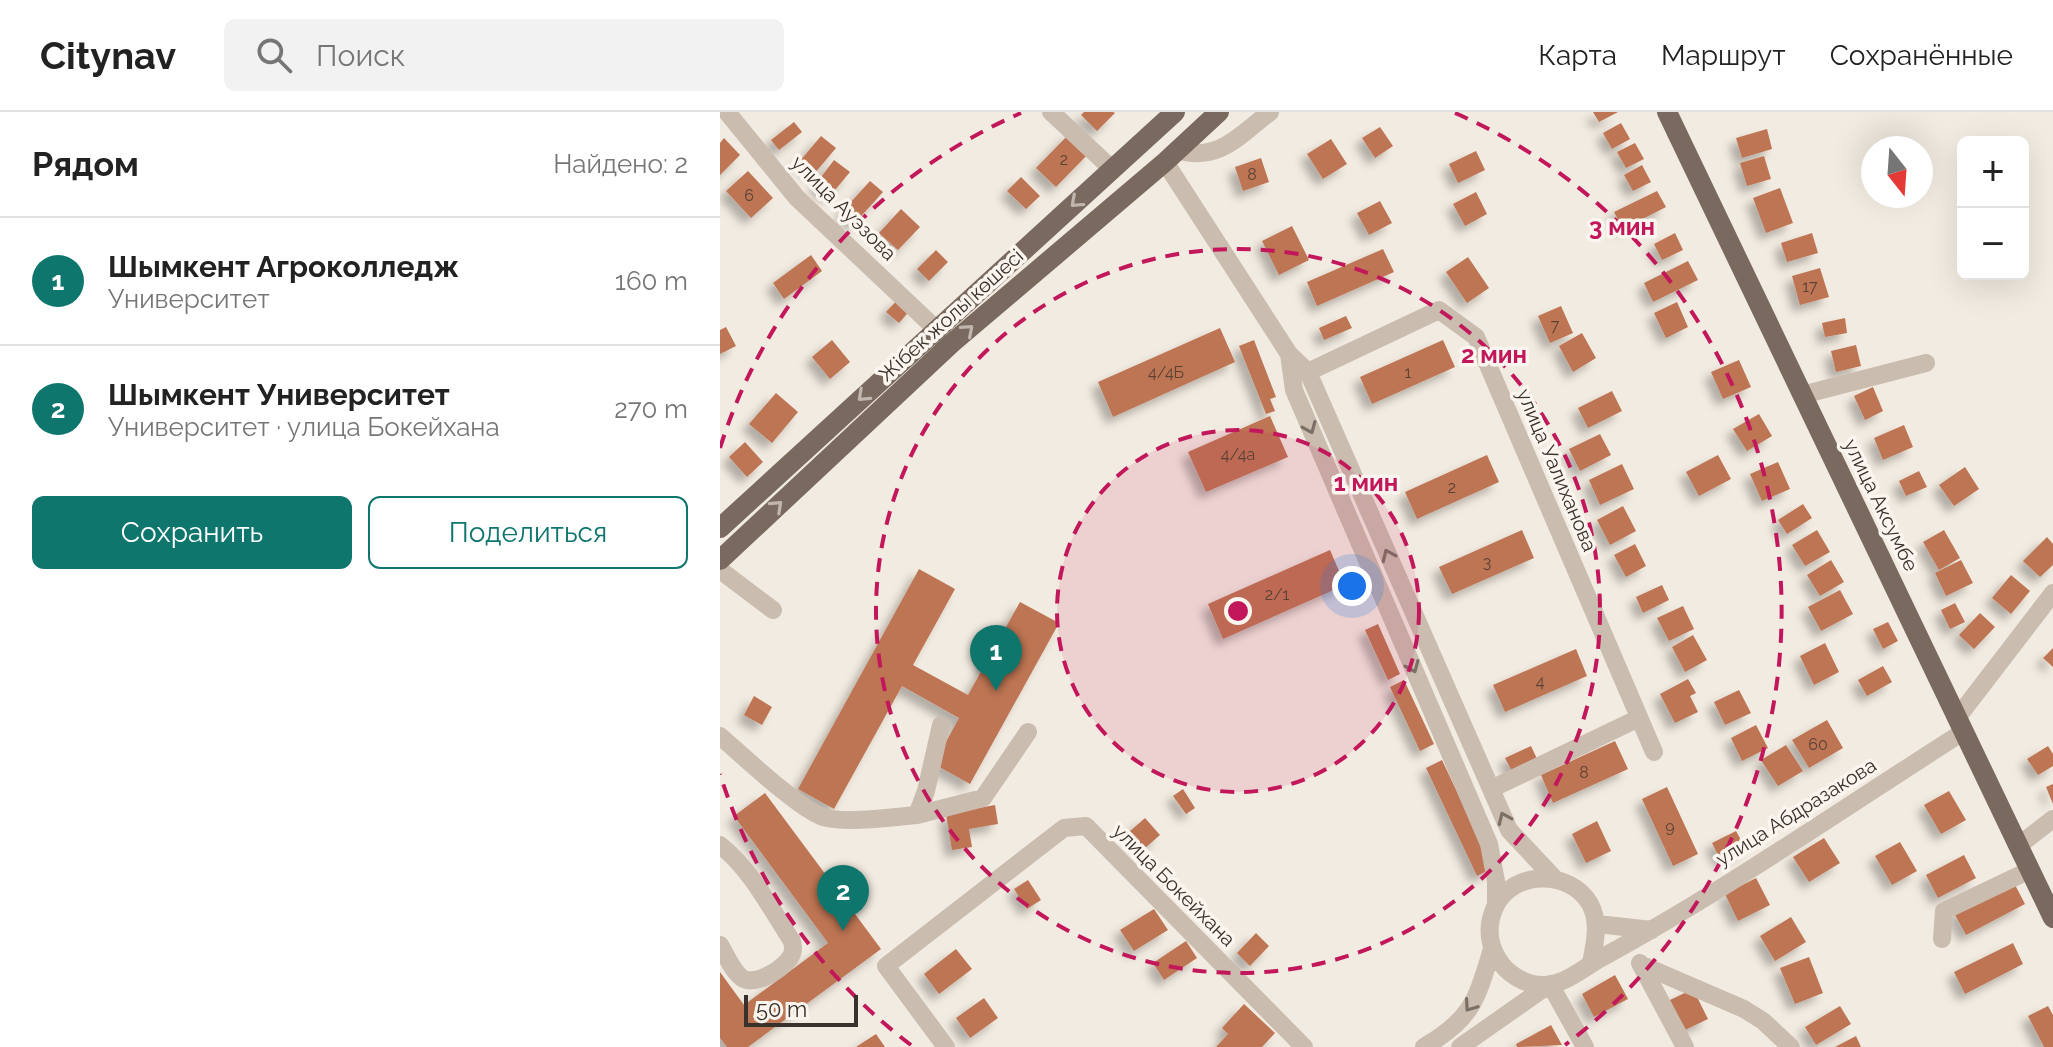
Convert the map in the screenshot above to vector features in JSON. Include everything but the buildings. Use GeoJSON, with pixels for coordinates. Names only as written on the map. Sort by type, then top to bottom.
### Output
{"type":"FeatureCollection","features":[{"type":"Feature","properties":{"kind":"main road","name":"Жібек жолы көшесі"},"geometry":{"type":"LineString","coordinates":[[720,528],[1175,112]]}},
{"type":"Feature","properties":{"kind":"main road","name":"Жібек жолы көшесі"},"geometry":{"type":"LineString","coordinates":[[720,560],[952,343],[1219,112]]}},
{"type":"Feature","properties":{"kind":"main road","name":"улица Аксумбе"},"geometry":{"type":"LineString","coordinates":[[1667,112],[2053,918]]}},
{"type":"Feature","properties":{"kind":"street","name":"улица Ауэзова"},"geometry":{"type":"LineString","coordinates":[[727,112],[797,198],[936,329]]}},
{"type":"Feature","properties":{"kind":"street"},"geometry":{"type":"LineString","coordinates":[[1051,112],[1112,169]]}},
{"type":"Feature","properties":{"kind":"street"},"geometry":{"type":"LineString","coordinates":[[1270,112],[1218,151],[1171,156],[1289,354],[1308,372],[1509,830],[1554,878],[1574,887],[1589,903],[1597,924],[1591,963],[1566,980],[1544,985],[1522,981],[1503,968],[1492,949],[1489,926],[1496,905],[1496,881],[1489,844],[1294,390],[1289,354]]}},
{"type":"Feature","properties":{"kind":"street","name":"улица Уалиханова"},"geometry":{"type":"LineString","coordinates":[[1308,372],[1439,310],[1476,337],[1654,752]]}},
{"type":"Feature","properties":{"kind":"street"},"geometry":{"type":"LineString","coordinates":[[1802,395],[1926,363]]}},
{"type":"Feature","properties":{"kind":"street"},"geometry":{"type":"LineString","coordinates":[[720,570],[773,610]]}},
{"type":"Feature","properties":{"kind":"street","name":"улица Абдразакова"},"geometry":{"type":"LineString","coordinates":[[1591,963],[1652,930],[1960,725],[2053,593]]}},
{"type":"Feature","properties":{"kind":"street"},"geometry":{"type":"LineString","coordinates":[[1491,789],[1639,718]]}},
{"type":"Feature","properties":{"kind":"street"},"geometry":{"type":"LineString","coordinates":[[917,815],[926,791],[941,725]]}},
{"type":"Feature","properties":{"kind":"street"},"geometry":{"type":"LineString","coordinates":[[720,736],[795,799],[822,816],[845,820],[917,815],[983,798],[1028,732]]}},
{"type":"Feature","properties":{"kind":"street"},"geometry":{"type":"LineString","coordinates":[[2018,846],[2053,819]]}},
{"type":"Feature","properties":{"kind":"street","name":"улица Бокейхана"},"geometry":{"type":"LineString","coordinates":[[946,1047],[886,966],[1064,828],[1086,826],[1304,1047]]}},
{"type":"Feature","properties":{"kind":"street"},"geometry":{"type":"LineString","coordinates":[[720,845],[733,855],[745,872],[792,941],[793,950],[790,958],[760,980],[750,981],[741,977],[720,945]]}},
{"type":"Feature","properties":{"kind":"street"},"geometry":{"type":"LineString","coordinates":[[1942,939],[1944,911],[2030,870]]}},
{"type":"Feature","properties":{"kind":"street"},"geometry":{"type":"LineString","coordinates":[[1496,905],[1511,888],[1521,883],[1531,879],[1554,878]]}},
{"type":"Feature","properties":{"kind":"street"},"geometry":{"type":"LineString","coordinates":[[1597,924],[1652,930]]}},
{"type":"Feature","properties":{"kind":"street"},"geometry":{"type":"LineString","coordinates":[[1630,942],[1685,1047]]}},
{"type":"Feature","properties":{"kind":"street"},"geometry":{"type":"LineString","coordinates":[[1424,1047],[1452,1030],[1476,1000],[1492,949]]}},
{"type":"Feature","properties":{"kind":"street"},"geometry":{"type":"LineString","coordinates":[[1642,965],[1744,1009],[1763,1021],[1791,1047]]}},
{"type":"Feature","properties":{"kind":"street"},"geometry":{"type":"LineString","coordinates":[[1460,1047],[1550,984]]}},
{"type":"Feature","properties":{"kind":"street"},"geometry":{"type":"LineString","coordinates":[[1550,984],[1585,1047]]}},
{"type":"Feature","properties":{"kind":"place","name":"Шымкент Агроколледж"},"geometry":{"type":"Point","coordinates":[996,691]}},
{"type":"Feature","properties":{"kind":"place","name":"Шымкент Университет"},"geometry":{"type":"Point","coordinates":[843,931]}}]}
